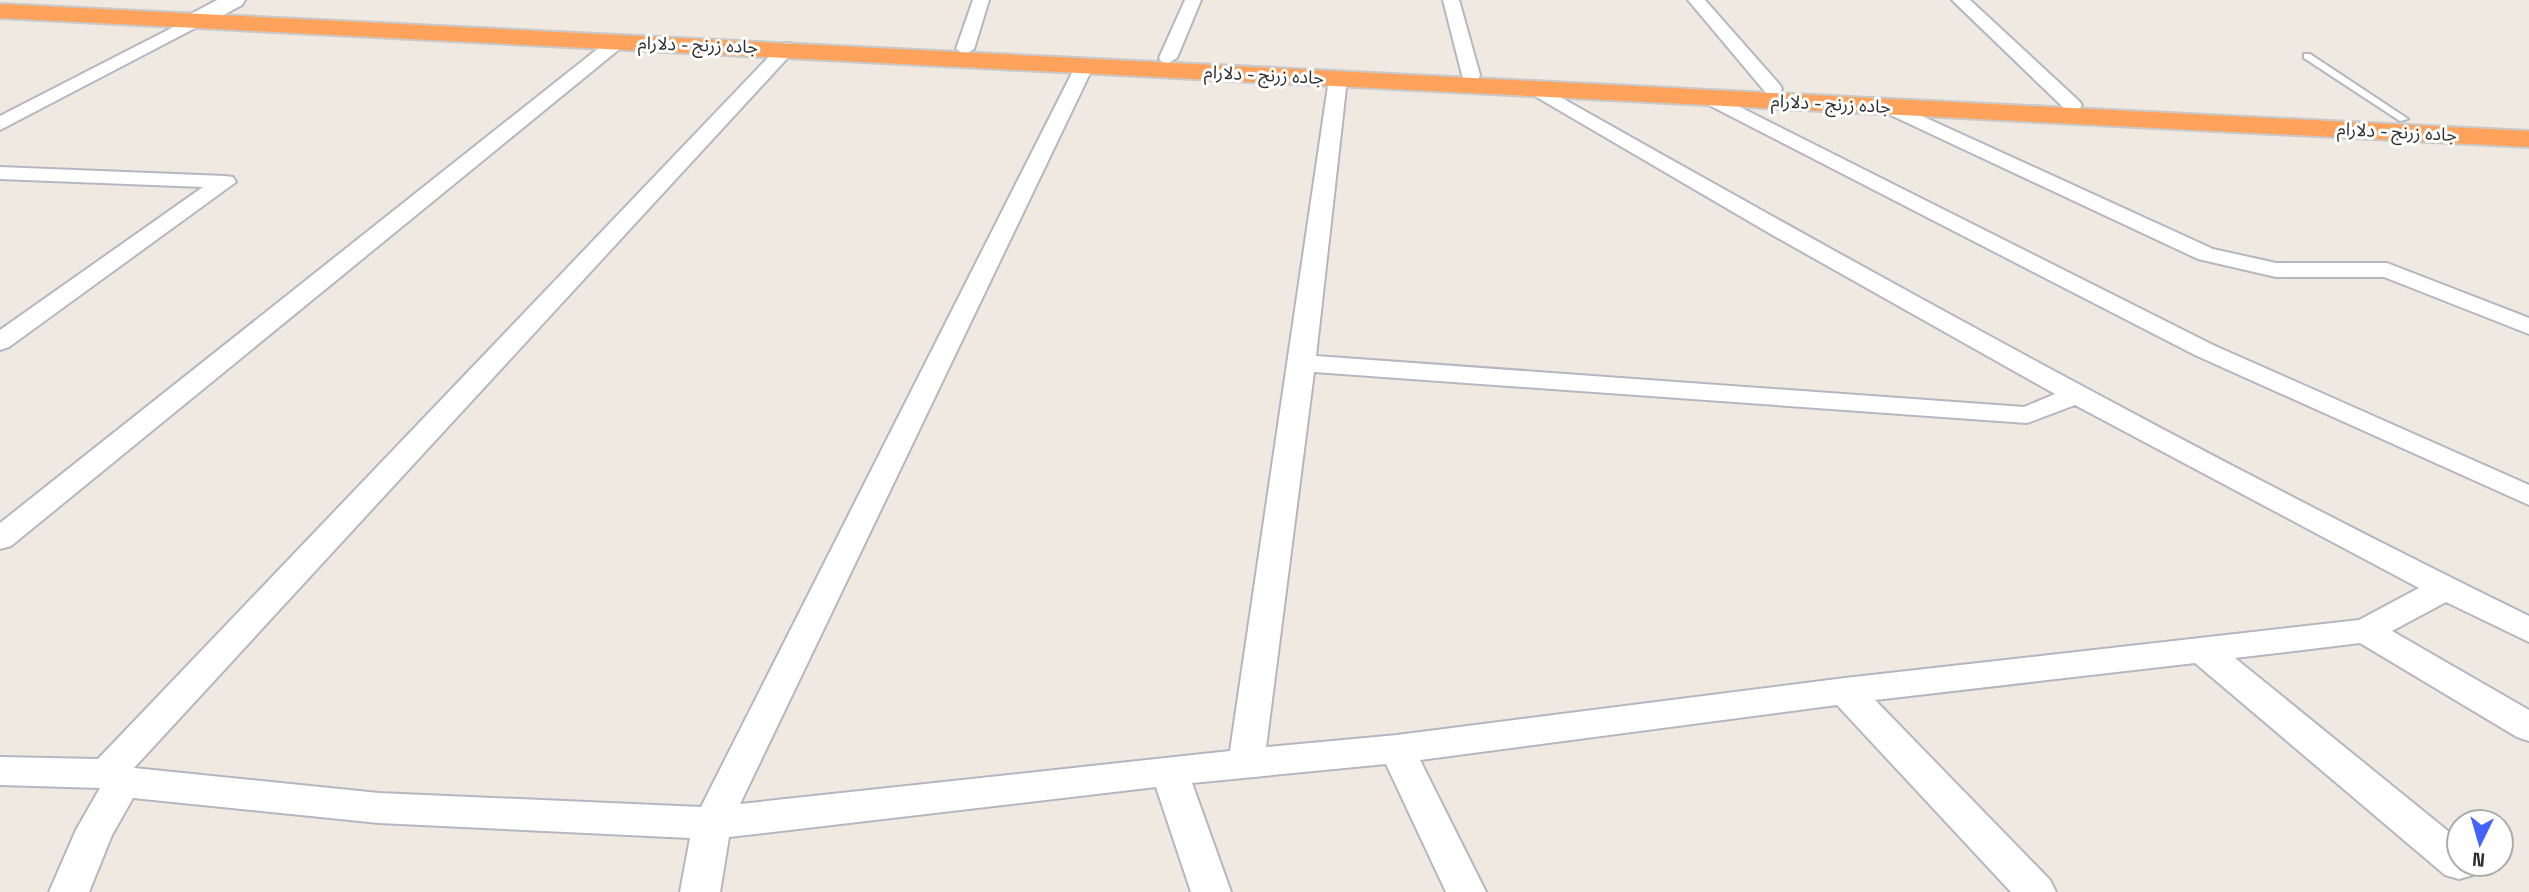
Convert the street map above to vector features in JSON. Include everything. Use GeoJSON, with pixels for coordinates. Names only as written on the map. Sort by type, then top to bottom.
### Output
{"type":"FeatureCollection","features":[{"type":"Feature","properties":{"kind":"highway","name":"جاده زرنج - دلارام"},"geometry":{"type":"LineString","coordinates":[[13,0],[2529,126]]}},
{"type":"Feature","properties":{"kind":"highway","name":"جاده زرنج - دلارام"},"geometry":{"type":"LineString","coordinates":[[0,11],[203,10],[616,43],[787,48],[1084,67],[2529,139]]}},
{"type":"Feature","properties":{"kind":"street"},"geometry":{"type":"LineString","coordinates":[[965,49],[981,0]]}},
{"type":"Feature","properties":{"kind":"street"},"geometry":{"type":"LineString","coordinates":[[1168,58],[1193,0]]}},
{"type":"Feature","properties":{"kind":"street"},"geometry":{"type":"LineString","coordinates":[[1451,0],[1471,75]]}},
{"type":"Feature","properties":{"kind":"street"},"geometry":{"type":"LineString","coordinates":[[1696,0],[1773,89]]}},
{"type":"Feature","properties":{"kind":"street"},"geometry":{"type":"LineString","coordinates":[[1960,0],[2072,105]]}},
{"type":"Feature","properties":{"kind":"street"},"geometry":{"type":"LineString","coordinates":[[0,103],[203,10]]}},
{"type":"Feature","properties":{"kind":"street"},"geometry":{"type":"LineString","coordinates":[[0,124],[203,10]]}},
{"type":"Feature","properties":{"kind":"street"},"geometry":{"type":"LineString","coordinates":[[0,539],[616,43]]}},
{"type":"Feature","properties":{"kind":"street"},"geometry":{"type":"LineString","coordinates":[[69,892],[115,778],[787,48]]}},
{"type":"Feature","properties":{"kind":"street"},"geometry":{"type":"LineString","coordinates":[[700,892],[712,823],[1084,67]]}},
{"type":"Feature","properties":{"kind":"street"},"geometry":{"type":"LineString","coordinates":[[1246,764],[1302,363],[1338,79]]}},
{"type":"Feature","properties":{"kind":"street"},"geometry":{"type":"LineString","coordinates":[[1530,88],[2076,395],[2444,589],[2529,630]]}},
{"type":"Feature","properties":{"kind":"street"},"geometry":{"type":"LineString","coordinates":[[1708,97],[2204,350],[2529,496]]}},
{"type":"Feature","properties":{"kind":"street"},"geometry":{"type":"LineString","coordinates":[[1889,107],[2206,254],[2276,270],[2387,270],[2529,327]]}},
{"type":"Feature","properties":{"kind":"street"},"geometry":{"type":"LineString","coordinates":[[0,173],[225,182],[0,342]]}},
{"type":"Feature","properties":{"kind":"street"},"geometry":{"type":"LineString","coordinates":[[1302,363],[2027,415],[2076,395]]}},
{"type":"Feature","properties":{"kind":"street"},"geometry":{"type":"LineString","coordinates":[[0,771],[115,778],[379,807],[712,823],[1169,771],[1397,749],[1844,691],[2365,631],[2444,589]]}},
{"type":"Feature","properties":{"kind":"street"},"geometry":{"type":"LineString","coordinates":[[2365,631],[2529,727]]}},
{"type":"Feature","properties":{"kind":"street"},"geometry":{"type":"LineString","coordinates":[[2201,649],[2445,851]]}},
{"type":"Feature","properties":{"kind":"street"},"geometry":{"type":"LineString","coordinates":[[1844,691],[2036,892]]}},
{"type":"Feature","properties":{"kind":"street"},"geometry":{"type":"LineString","coordinates":[[1397,749],[1466,892]]}},
{"type":"Feature","properties":{"kind":"street"},"geometry":{"type":"LineString","coordinates":[[1169,771],[1211,892]]}},
{"type":"Feature","properties":{"kind":"lane"},"geometry":{"type":"LineString","coordinates":[[2306,56],[2403,119]]}}]}
